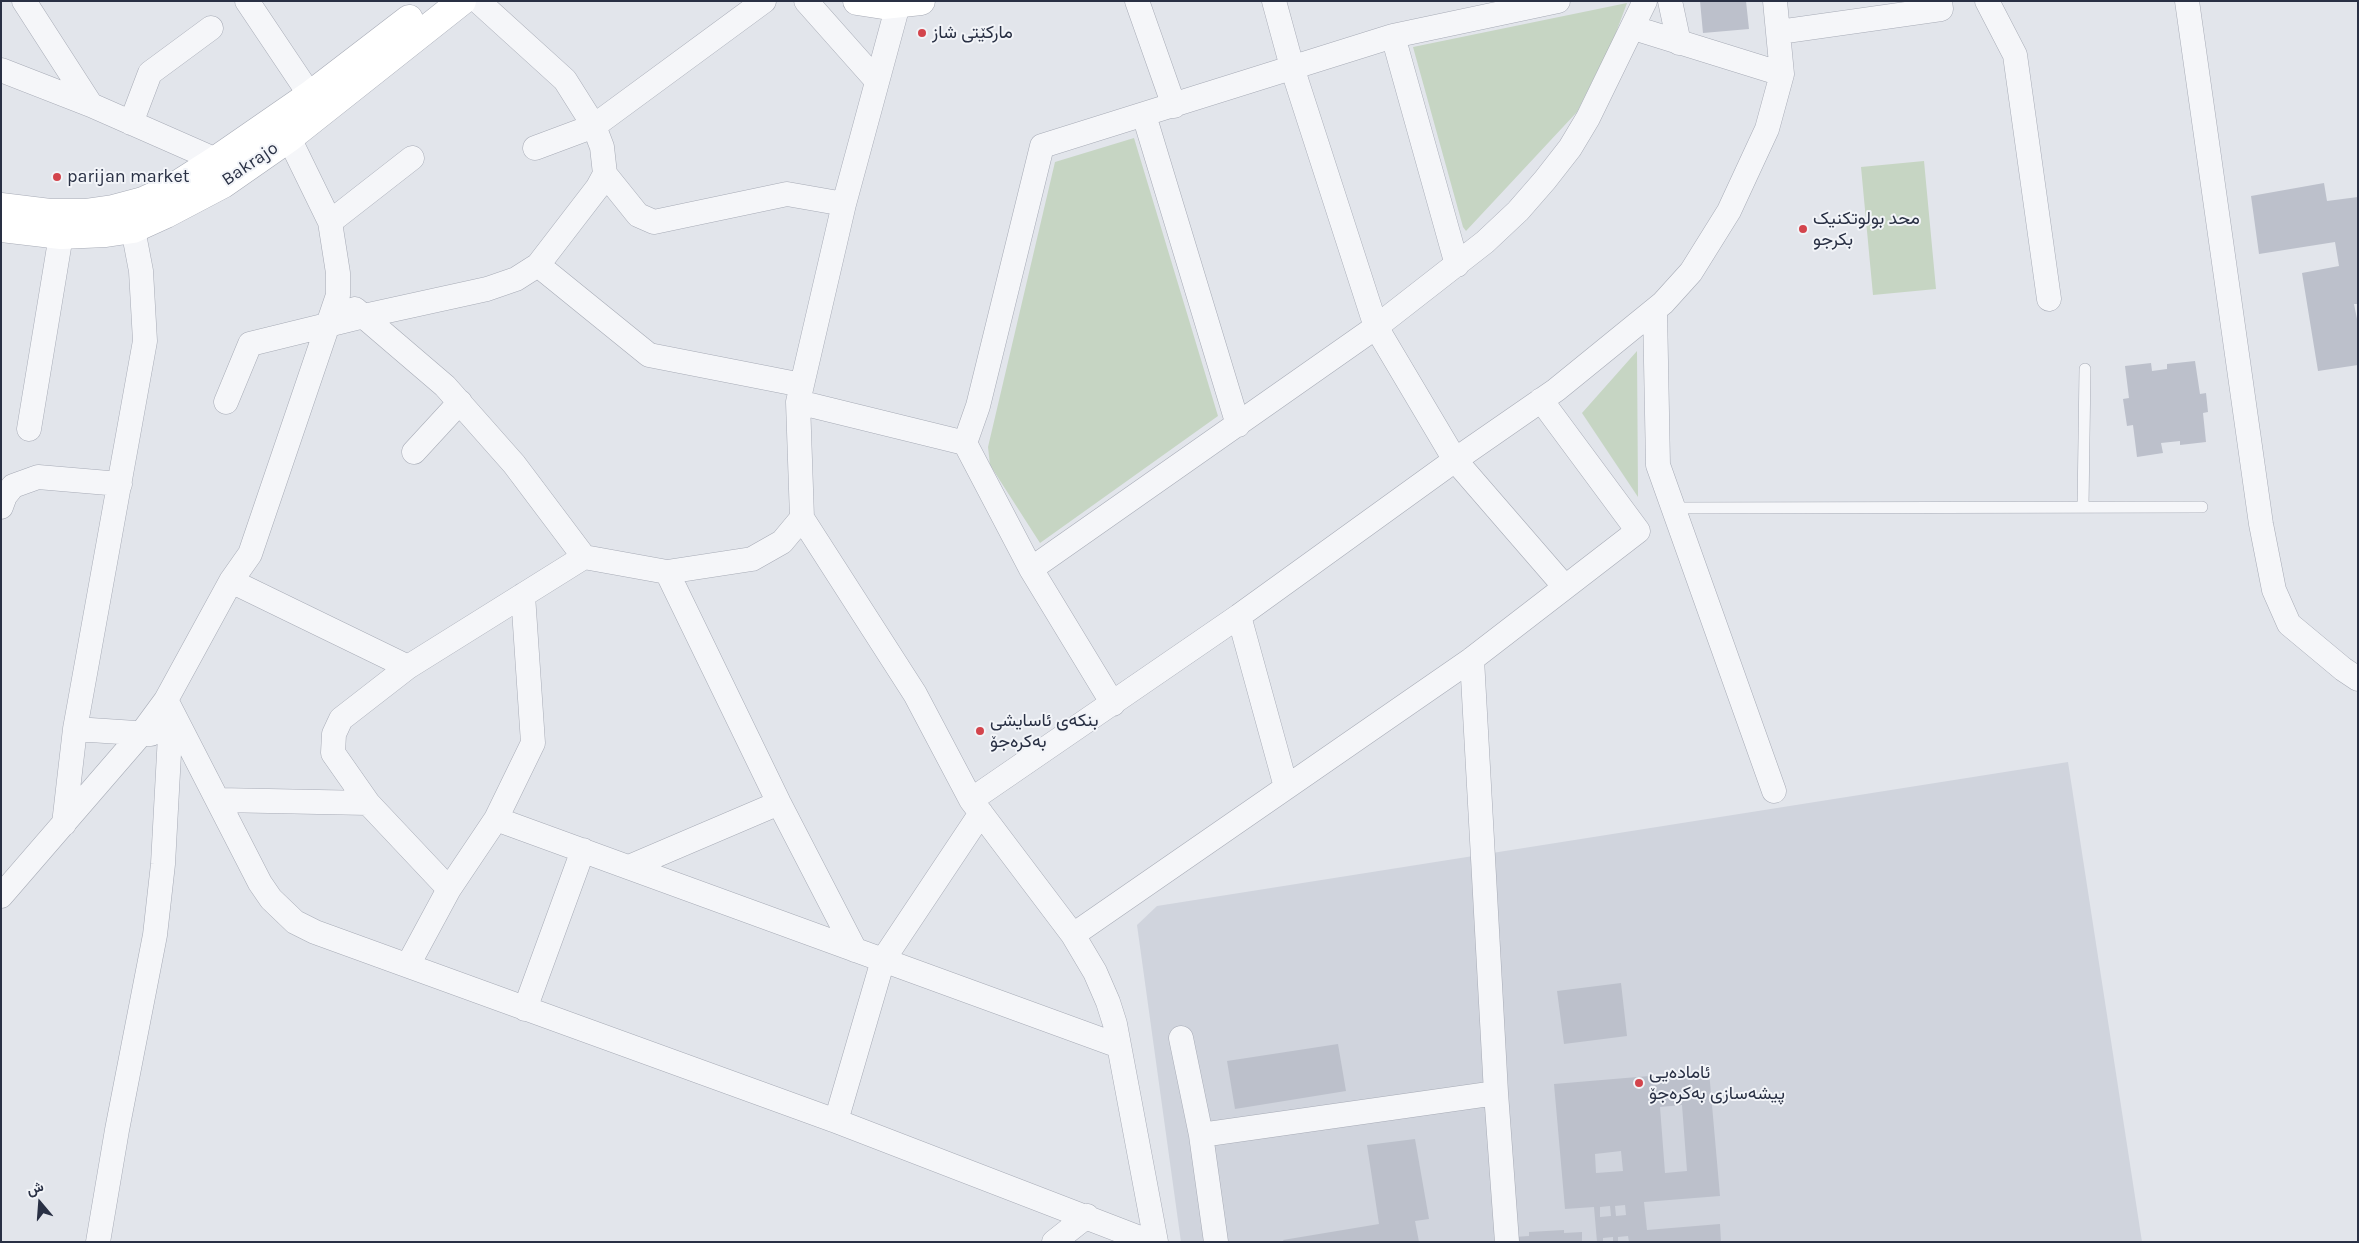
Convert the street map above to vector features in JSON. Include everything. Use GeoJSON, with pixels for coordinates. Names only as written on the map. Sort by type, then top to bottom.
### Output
{"type":"FeatureCollection","features":[{"type":"Feature","properties":{"kind":"street"},"geometry":{"type":"LineString","coordinates":[[24,1],[91,105]]}},
{"type":"Feature","properties":{"kind":"street"},"geometry":{"type":"LineString","coordinates":[[247,1],[310,95]]}},
{"type":"Feature","properties":{"kind":"street","name":"Bakrajo"},"geometry":{"type":"LineString","coordinates":[[1,207],[50,213],[85,213],[113,209],[143,201],[172,188],[310,95],[432,1]]}},
{"type":"Feature","properties":{"kind":"street","name":"Bakrajo"},"geometry":{"type":"LineString","coordinates":[[1,228],[61,235],[133,229],[166,214],[223,184],[289,138],[462,1]]}},
{"type":"Feature","properties":{"kind":"street"},"geometry":{"type":"LineString","coordinates":[[226,402],[250,344],[329,324],[501,286],[538,265],[598,186],[605,174],[605,162],[594,126],[565,80],[478,1]]}},
{"type":"Feature","properties":{"kind":"street"},"geometry":{"type":"LineString","coordinates":[[534,148],[594,126],[764,1]]}},
{"type":"Feature","properties":{"kind":"street"},"geometry":{"type":"LineString","coordinates":[[806,1],[877,80]]}},
{"type":"Feature","properties":{"kind":"street"},"geometry":{"type":"LineString","coordinates":[[1137,1],[1174,106]]}},
{"type":"Feature","properties":{"kind":"street"},"geometry":{"type":"LineString","coordinates":[[1274,1],[1292,67],[1376,327],[1455,460],[1566,587]]}},
{"type":"Feature","properties":{"kind":"street"},"geometry":{"type":"LineString","coordinates":[[965,444],[978,406],[1042,146],[1174,106],[1292,67],[1491,8],[1558,1]]}},
{"type":"Feature","properties":{"kind":"street"},"geometry":{"type":"LineString","coordinates":[[1031,569],[1376,327],[1457,265],[1518,211],[1545,180],[1588,118],[1634,28],[1645,1]]}},
{"type":"Feature","properties":{"kind":"street"},"geometry":{"type":"LineString","coordinates":[[1670,1],[1679,43]]}},
{"type":"Feature","properties":{"kind":"street"},"geometry":{"type":"LineString","coordinates":[[836,1121],[883,960],[976,806],[1113,704],[1541,400],[1654,310],[1690,272],[1729,211],[1767,129],[1782,74],[1775,1]]}},
{"type":"Feature","properties":{"kind":"street"},"geometry":{"type":"LineString","coordinates":[[1779,32],[1941,9],[1940,1]]}},
{"type":"Feature","properties":{"kind":"street"},"geometry":{"type":"LineString","coordinates":[[1987,1],[2015,55],[2050,299]]}},
{"type":"Feature","properties":{"kind":"street"},"geometry":{"type":"LineString","coordinates":[[2187,1],[2257,496],[2274,590],[2289,624],[2358,679]]}},
{"type":"Feature","properties":{"kind":"street"},"geometry":{"type":"LineString","coordinates":[[889,2],[889,37],[844,204],[800,394],[802,518],[915,694],[976,806],[1072,935],[1095,972],[1108,1002],[1119,1046],[1156,1242]]}},
{"type":"Feature","properties":{"kind":"street"},"geometry":{"type":"LineString","coordinates":[[131,123],[150,73],[211,28]]}},
{"type":"Feature","properties":{"kind":"street"},"geometry":{"type":"LineString","coordinates":[[1634,28],[1782,74]]}},
{"type":"Feature","properties":{"kind":"street"},"geometry":{"type":"LineString","coordinates":[[1393,36],[1457,265]]}},
{"type":"Feature","properties":{"kind":"street"},"geometry":{"type":"LineString","coordinates":[[1,70],[91,105],[216,160]]}},
{"type":"Feature","properties":{"kind":"street"},"geometry":{"type":"LineString","coordinates":[[1144,115],[1238,425]]}},
{"type":"Feature","properties":{"kind":"street"},"geometry":{"type":"LineString","coordinates":[[1,896],[141,734],[166,700],[231,581],[250,554],[338,295],[338,272],[330,222],[289,138]]}},
{"type":"Feature","properties":{"kind":"street"},"geometry":{"type":"LineString","coordinates":[[330,222],[412,158]]}},
{"type":"Feature","properties":{"kind":"street"},"geometry":{"type":"LineString","coordinates":[[605,174],[638,216],[654,222],[787,194],[844,204]]}},
{"type":"Feature","properties":{"kind":"street"},"geometry":{"type":"LineString","coordinates":[[64,824],[75,729],[145,342],[143,289],[133,229]]}},
{"type":"Feature","properties":{"kind":"street"},"geometry":{"type":"LineString","coordinates":[[30,429],[61,235]]}},
{"type":"Feature","properties":{"kind":"street"},"geometry":{"type":"LineString","coordinates":[[538,265],[649,356],[800,394],[965,444],[1031,569],[1113,704]]}},
{"type":"Feature","properties":{"kind":"street"},"geometry":{"type":"LineString","coordinates":[[338,295],[445,386],[514,464],[584,557]]}},
{"type":"Feature","properties":{"kind":"street"},"geometry":{"type":"LineString","coordinates":[[1654,310],[1658,464],[1774,790]]}},
{"type":"Feature","properties":{"kind":"street"},"geometry":{"type":"LineString","coordinates":[[1072,935],[1472,659],[1638,532],[1541,400]]}},
{"type":"Feature","properties":{"kind":"street"},"geometry":{"type":"LineString","coordinates":[[414,452],[460,402]]}},
{"type":"Feature","properties":{"kind":"street"},"geometry":{"type":"LineString","coordinates":[[1,507],[5,496],[13,486],[38,477],[120,484]]}},
{"type":"Feature","properties":{"kind":"street"},"geometry":{"type":"LineString","coordinates":[[449,890],[368,803],[334,753],[334,734],[342,719],[408,667],[584,557],[668,572],[752,559],[782,542],[802,518]]}},
{"type":"Feature","properties":{"kind":"street"},"geometry":{"type":"LineString","coordinates":[[668,572],[779,803],[855,950]]}},
{"type":"Feature","properties":{"kind":"street"},"geometry":{"type":"LineString","coordinates":[[231,581],[408,667]]}},
{"type":"Feature","properties":{"kind":"street"},"geometry":{"type":"LineString","coordinates":[[408,965],[449,890],[496,819],[533,743],[523,595]]}},
{"type":"Feature","properties":{"kind":"street"},"geometry":{"type":"LineString","coordinates":[[1238,616],[1286,787]]}},
{"type":"Feature","properties":{"kind":"street"},"geometry":{"type":"LineString","coordinates":[[1472,659],[1496,1093],[1507,1242]]}},
{"type":"Feature","properties":{"kind":"street"},"geometry":{"type":"LineString","coordinates":[[166,700],[177,736],[219,800],[260,883],[271,899],[295,922],[314,932],[836,1121],[1087,1216],[1150,1242]]}},
{"type":"Feature","properties":{"kind":"street"},"geometry":{"type":"LineString","coordinates":[[75,729],[177,736]]}},
{"type":"Feature","properties":{"kind":"street"},"geometry":{"type":"LineString","coordinates":[[98,1242],[117,1130],[155,935],[177,736]]}},
{"type":"Feature","properties":{"kind":"street"},"geometry":{"type":"LineString","coordinates":[[219,800],[368,803]]}},
{"type":"Feature","properties":{"kind":"street"},"geometry":{"type":"LineString","coordinates":[[629,867],[779,803]]}},
{"type":"Feature","properties":{"kind":"street"},"geometry":{"type":"LineString","coordinates":[[496,819],[1119,1046]]}},
{"type":"Feature","properties":{"kind":"street"},"geometry":{"type":"LineString","coordinates":[[525,1009],[583,850]]}},
{"type":"Feature","properties":{"kind":"street"},"geometry":{"type":"LineString","coordinates":[[1181,1038],[1202,1135],[1216,1242]]}},
{"type":"Feature","properties":{"kind":"street"},"geometry":{"type":"LineString","coordinates":[[1202,1135],[1496,1093]]}},
{"type":"Feature","properties":{"kind":"street"},"geometry":{"type":"LineString","coordinates":[[1054,1242],[1087,1216]]}},
{"type":"Feature","properties":{"kind":"lane"},"geometry":{"type":"LineString","coordinates":[[2083,507],[2085,369]]}},
{"type":"Feature","properties":{"kind":"lane"},"geometry":{"type":"LineString","coordinates":[[1673,508],[2202,507]]}},
{"type":"Feature","properties":{"kind":"shaded area","name":"ئامادەیی پیشەسازی بەکرەجۆ"},"geometry":{"type":"Polygon","coordinates":[[[2068,762],[2142,1242],[1181,1242],[1137,925],[1157,906],[2068,762]]]}},
{"type":"Feature","properties":{"kind":"green space"},"geometry":{"type":"Polygon","coordinates":[[[1627,3],[1614,38],[1577,112],[1466,231],[1463,227],[1413,47],[1627,3]]]}},
{"type":"Feature","properties":{"kind":"green space"},"geometry":{"type":"Polygon","coordinates":[[[1134,138],[1218,416],[1040,543],[990,465],[988,447],[1055,162],[1134,138]]]}},
{"type":"Feature","properties":{"kind":"green space"},"geometry":{"type":"Polygon","coordinates":[[[1924,161],[1936,289],[1873,295],[1861,167],[1924,161]]]}},
{"type":"Feature","properties":{"kind":"green space"},"geometry":{"type":"Polygon","coordinates":[[[1637,351],[1638,497],[1582,413],[1637,351]]]}},
{"type":"Feature","properties":{"kind":"building"},"geometry":{"type":"Polygon","coordinates":[[[1700,1],[1746,1],[1749,29],[1703,33],[1700,1]]]}},
{"type":"Feature","properties":{"kind":"building"},"geometry":{"type":"Polygon","coordinates":[[[2324,183],[2327,201],[2358,197],[2358,304],[2354,304],[2358,324],[2358,365],[2318,371],[2302,273],[2339,266],[2335,242],[2259,254],[2251,196],[2324,183]]]}},
{"type":"Feature","properties":{"kind":"building"},"geometry":{"type":"Polygon","coordinates":[[[2195,361],[2200,394],[2206,393],[2208,412],[2203,413],[2206,442],[2180,445],[2180,441],[2161,443],[2163,453],[2137,457],[2133,425],[2127,426],[2123,399],[2129,398],[2125,366],[2151,363],[2152,371],[2167,369],[2167,364],[2195,361]]]}},
{"type":"Feature","properties":{"kind":"building"},"geometry":{"type":"Polygon","coordinates":[[[1621,983],[1627,1036],[1564,1044],[1557,991],[1621,983]]]}},
{"type":"Feature","properties":{"kind":"building"},"geometry":{"type":"Polygon","coordinates":[[[1338,1044],[1346,1091],[1235,1109],[1227,1061],[1338,1044]]]}},
{"type":"Feature","properties":{"kind":"building"},"geometry":{"type":"Polygon","coordinates":[[[1709,1071],[1720,1196],[1644,1202],[1647,1230],[1720,1224],[1721,1242],[1629,1242],[1628,1236],[1618,1237],[1618,1242],[1613,1242],[1613,1237],[1603,1238],[1603,1242],[1597,1242],[1594,1207],[1565,1209],[1554,1084],[1709,1071]],[[1682,1105],[1660,1107],[1665,1173],[1687,1171],[1682,1105]],[[1621,1151],[1595,1154],[1596,1173],[1623,1171],[1621,1151]],[[1625,1205],[1615,1206],[1616,1216],[1626,1215],[1625,1205]],[[1610,1206],[1600,1207],[1600,1217],[1611,1216],[1610,1206]]]}},
{"type":"Feature","properties":{"kind":"building"},"geometry":{"type":"Polygon","coordinates":[[[1415,1139],[1429,1219],[1415,1221],[1419,1242],[1284,1242],[1283,1240],[1379,1224],[1367,1145],[1415,1139]]]}},
{"type":"Feature","properties":{"kind":"building"},"geometry":{"type":"Polygon","coordinates":[[[1564,1230],[1564,1233],[1582,1232],[1582,1242],[1514,1242],[1514,1237],[1529,1236],[1529,1232],[1564,1230]]]}},
{"type":"Feature","properties":{"kind":"place","name":"مارکێتی شاز"},"geometry":{"type":"Point","coordinates":[922,33]}},
{"type":"Feature","properties":{"kind":"place","name":"parijan market"},"geometry":{"type":"Point","coordinates":[57,177]}},
{"type":"Feature","properties":{"kind":"place","name":"محد بولوتکنیک بکرجو"},"geometry":{"type":"Point","coordinates":[1803,229]}},
{"type":"Feature","properties":{"kind":"place","name":"بنکەی ئاسایشی بەکرەجۆ"},"geometry":{"type":"Point","coordinates":[980,731]}},
{"type":"Feature","properties":{"kind":"place","name":"ئامادەیی پیشەسازی بەکرەجۆ"},"geometry":{"type":"Point","coordinates":[1639,1083]}}]}
